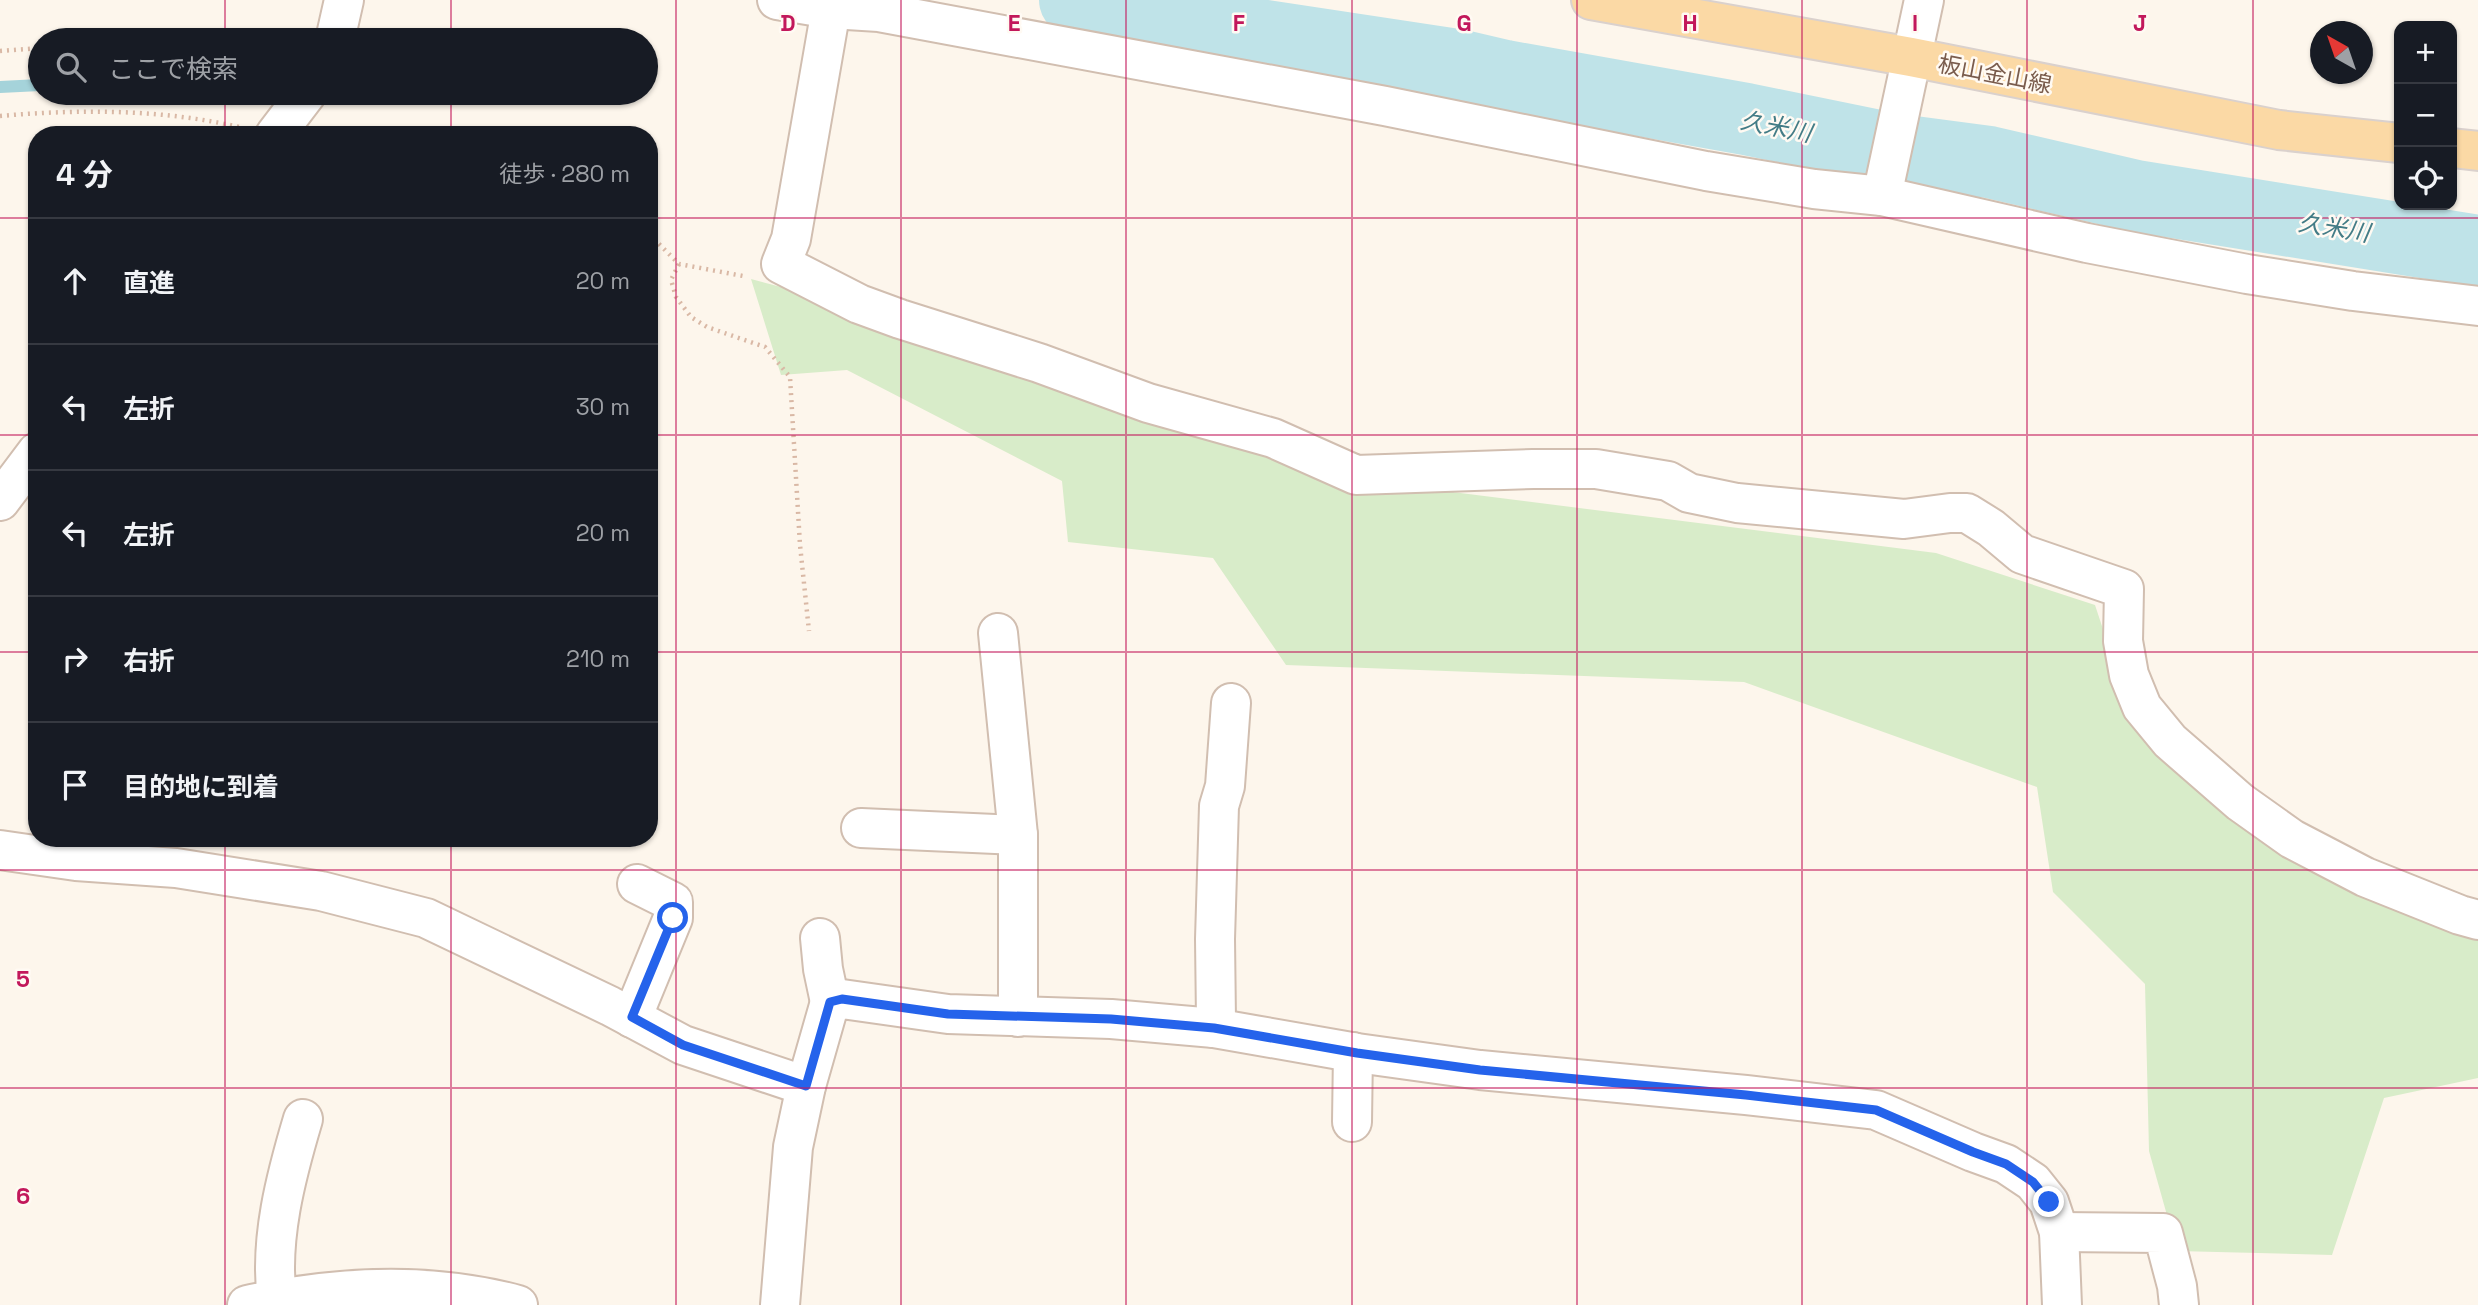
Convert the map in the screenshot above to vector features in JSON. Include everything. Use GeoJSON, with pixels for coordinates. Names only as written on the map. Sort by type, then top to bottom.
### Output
{"type":"FeatureCollection","features":[{"type":"Feature","properties":{"kind":"main road","name":"板山金山線"},"geometry":{"type":"LineString","coordinates":[[1591,0],[1911,57],[2278,130],[2394,142]]}},
{"type":"Feature","properties":{"kind":"main road"},"geometry":{"type":"LineString","coordinates":[[2457,149],[2478,151]]}},
{"type":"Feature","properties":{"kind":"street"},"geometry":{"type":"LineString","coordinates":[[338,28],[344,0]]}},
{"type":"Feature","properties":{"kind":"street"},"geometry":{"type":"LineString","coordinates":[[776,0],[831,9],[879,12],[1371,103],[1706,171],[1814,189],[1882,196],[2087,243],[2234,271],[2353,291],[2478,306]]}},
{"type":"Feature","properties":{"kind":"street"},"geometry":{"type":"LineString","coordinates":[[1882,196],[1924,0]]}},
{"type":"Feature","properties":{"kind":"street"},"geometry":{"type":"LineString","coordinates":[[831,9],[791,239],[781,264],[859,304],[1039,363],[1148,403],[1273,438],[1356,475],[1596,469],[1668,481],[1689,493],[1737,503],[1904,519],[1967,513],[1991,528],[2022,554],[2124,589],[2123,641],[2129,675],[2142,707],[2170,741],[2240,802],[2292,839],[2365,877],[2478,920]]}},
{"type":"Feature","properties":{"kind":"street"},"geometry":{"type":"LineString","coordinates":[[267,126],[293,105]]}},
{"type":"Feature","properties":{"kind":"street"},"geometry":{"type":"LineString","coordinates":[[0,501],[28,464]]}},
{"type":"Feature","properties":{"kind":"street"},"geometry":{"type":"LineString","coordinates":[[998,633],[1018,835],[1018,1017]]}},
{"type":"Feature","properties":{"kind":"street"},"geometry":{"type":"LineString","coordinates":[[1214,1028],[1219,806],[1225,786],[1231,703]]}},
{"type":"Feature","properties":{"kind":"street"},"geometry":{"type":"LineString","coordinates":[[861,828],[1018,835]]}},
{"type":"Feature","properties":{"kind":"street"},"geometry":{"type":"LineString","coordinates":[[0,850],[76,861],[176,868],[321,891],[426,918],[632,1017],[683,1045],[806,1086]]}},
{"type":"Feature","properties":{"kind":"street"},"geometry":{"type":"LineString","coordinates":[[632,1017],[673,918],[673,902],[637,884]]}},
{"type":"Feature","properties":{"kind":"street"},"geometry":{"type":"LineString","coordinates":[[780,1305],[793,1147],[806,1086],[830,1002],[820,938]]}},
{"type":"Feature","properties":{"kind":"street"},"geometry":{"type":"LineString","coordinates":[[830,1002],[842,999],[948,1014],[1111,1019],[1214,1028],[1480,1070],[1876,1110],[2006,1164],[2033,1182],[2049,1202],[2059,1232],[2062,1305]]}},
{"type":"Feature","properties":{"kind":"street"},"geometry":{"type":"LineString","coordinates":[[1352,1122],[1353,1052]]}},
{"type":"Feature","properties":{"kind":"street"},"geometry":{"type":"LineString","coordinates":[[303,1119],[290,1164],[273,1269],[262,1302],[336,1290],[438,1289],[518,1305]]}},
{"type":"Feature","properties":{"kind":"street"},"geometry":{"type":"LineString","coordinates":[[2059,1232],[2163,1233],[2177,1286],[2179,1305]]}},
{"type":"Feature","properties":{"kind":"path"},"geometry":{"type":"LineString","coordinates":[[0,51],[28,49]]}},
{"type":"Feature","properties":{"kind":"path"},"geometry":{"type":"LineString","coordinates":[[0,116],[143,112],[197,117],[235,126]]}},
{"type":"Feature","properties":{"kind":"path"},"geometry":{"type":"LineString","coordinates":[[658,243],[679,264],[744,276],[766,272],[781,264]]}},
{"type":"Feature","properties":{"kind":"path"},"geometry":{"type":"LineString","coordinates":[[679,264],[671,280],[676,297],[691,317],[707,327],[765,347],[790,377],[800,545],[809,631]]}},
{"type":"Feature","properties":{"kind":"green space"},"geometry":{"type":"Polygon","coordinates":[[[751,279],[1042,356],[1349,479],[1936,553],[2095,605],[2133,720],[2253,834],[2380,904],[2478,935],[2478,1078],[2384,1098],[2332,1255],[2177,1251],[2149,1151],[2145,984],[2053,892],[2037,787],[1744,682],[1286,665],[1213,558],[1068,542],[1062,481],[847,370],[781,375],[751,279]]]}},
{"type":"Feature","properties":{"kind":"waterway","name":"久米川"},"geometry":{"type":"LineString","coordinates":[[1075,0],[1184,18],[1239,32],[1458,65],[1898,150],[1989,162],[2136,196],[2478,251]]}},
{"type":"Feature","properties":{"kind":"waterway"},"geometry":{"type":"LineString","coordinates":[[0,87],[28,86]]}},
{"type":"Feature","properties":{"kind":"route"},"geometry":{"type":"LineString","coordinates":[[673,918],[632,1017],[683,1045],[806,1086],[830,1002],[842,999],[948,1014],[1111,1019],[1214,1028],[1357,1053],[1480,1070],[1876,1110],[2006,1164],[2033,1182],[2049,1202]]}}]}
